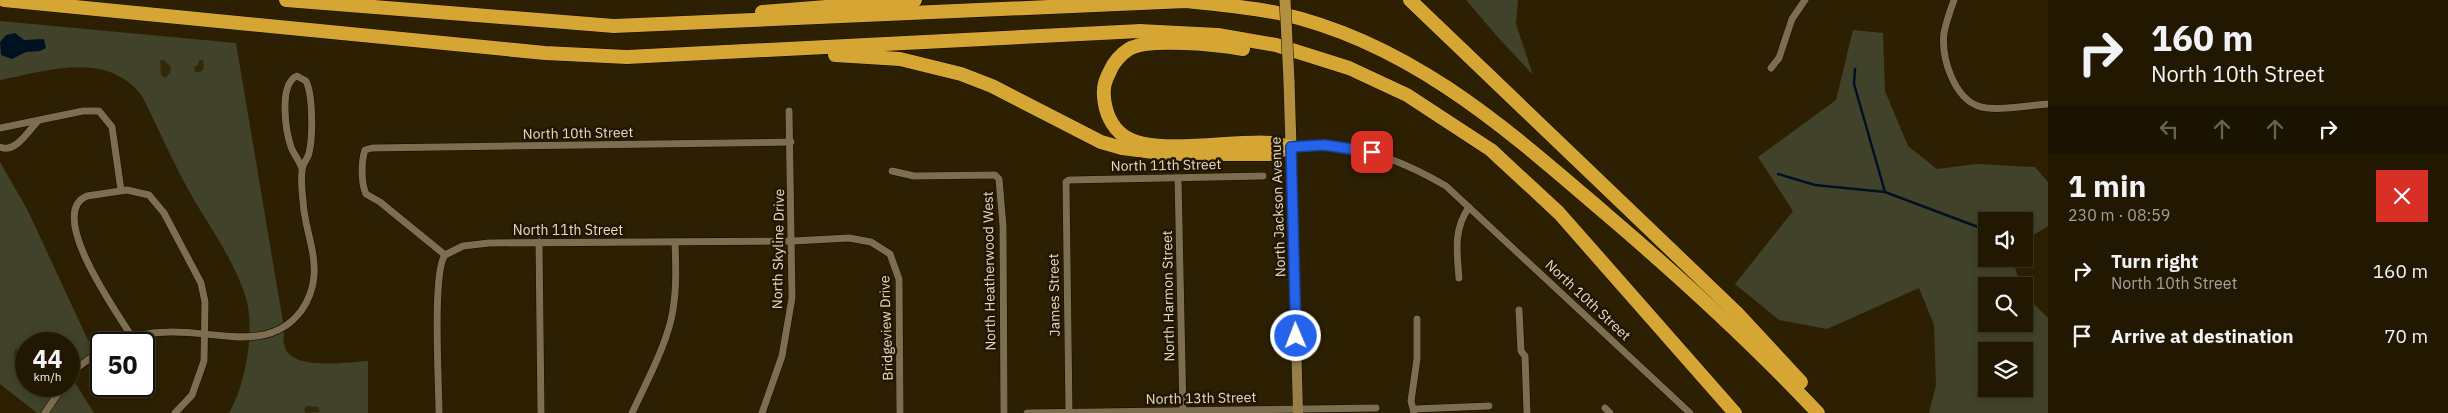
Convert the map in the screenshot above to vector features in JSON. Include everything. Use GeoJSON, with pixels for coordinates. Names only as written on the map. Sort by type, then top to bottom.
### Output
{"type":"FeatureCollection","features":[{"type":"Feature","properties":{"kind":"highway"},"geometry":{"type":"LineString","coordinates":[[4,0],[545,53],[627,57],[1140,31],[1218,35],[1276,45],[1349,68],[1407,95],[1491,150],[1559,213],[1735,413]]}},
{"type":"Feature","properties":{"kind":"highway"},"geometry":{"type":"LineString","coordinates":[[286,0],[584,24],[658,25],[1186,1],[1279,14],[1357,40],[1403,60],[1455,92],[1505,128],[1710,304],[1818,413]]}},
{"type":"Feature","properties":{"kind":"highway"},"geometry":{"type":"LineString","coordinates":[[508,18],[650,20],[916,0]]}},
{"type":"Feature","properties":{"kind":"highway"},"geometry":{"type":"LineString","coordinates":[[1410,0],[1737,313],[1827,413]]}},
{"type":"Feature","properties":{"kind":"highway"},"geometry":{"type":"LineString","coordinates":[[0,8],[196,18]]}},
{"type":"Feature","properties":{"kind":"highway"},"geometry":{"type":"LineString","coordinates":[[1291,147],[1272,143],[1161,145],[1140,143],[1124,136],[1111,122],[1104,104],[1103,87],[1113,64],[1130,49],[1143,44],[1226,46],[1349,68]]}},
{"type":"Feature","properties":{"kind":"highway"},"geometry":{"type":"LineString","coordinates":[[754,51],[877,56],[932,65],[992,86],[1101,142],[1144,153],[1269,154],[1291,147]]}},
{"type":"Feature","properties":{"kind":"main road","name":"North Jackson Avenue"},"geometry":{"type":"LineString","coordinates":[[1284,0],[1290,92],[1298,411]]}},
{"type":"Feature","properties":{"kind":"street"},"geometry":{"type":"LineString","coordinates":[[1771,68],[1779,58],[1792,19],[1805,0]]}},
{"type":"Feature","properties":{"kind":"street"},"geometry":{"type":"LineString","coordinates":[[1954,0],[1944,34],[1944,48],[1955,82],[1964,98],[1985,108],[2048,104]]}},
{"type":"Feature","properties":{"kind":"street"},"geometry":{"type":"LineString","coordinates":[[155,334],[170,332],[249,338],[265,336],[290,323],[307,301],[313,284],[314,270],[303,205],[302,168],[310,147],[311,114],[308,84],[303,78],[297,76],[293,78],[287,88],[286,110],[290,143],[302,168]]}},
{"type":"Feature","properties":{"kind":"street"},"geometry":{"type":"LineString","coordinates":[[0,128],[83,111],[94,110],[102,114],[112,127],[120,190]]}},
{"type":"Feature","properties":{"kind":"street","name":"North Skyline Drive"},"geometry":{"type":"LineString","coordinates":[[762,413],[775,380],[789,327],[793,280],[790,111]]}},
{"type":"Feature","properties":{"kind":"street"},"geometry":{"type":"LineString","coordinates":[[0,147],[5,149],[12,148],[38,121]]}},
{"type":"Feature","properties":{"kind":"street","name":"North 10th Street"},"geometry":{"type":"LineString","coordinates":[[444,255],[380,202],[366,194],[363,163],[365,150],[372,148],[791,142]]}},
{"type":"Feature","properties":{"kind":"street","name":"North 10th Street"},"geometry":{"type":"LineString","coordinates":[[1291,147],[1324,145],[1347,147],[1382,155],[1420,171],[1446,186],[1690,413]]}},
{"type":"Feature","properties":{"kind":"street","name":"North Heatherwood West"},"geometry":{"type":"LineString","coordinates":[[892,171],[914,176],[994,175],[999,178],[1003,226],[1004,413]]}},
{"type":"Feature","properties":{"kind":"street","name":"North 11th Street"},"geometry":{"type":"LineString","coordinates":[[1069,180],[1263,176]]}},
{"type":"Feature","properties":{"kind":"street","name":"North Harmon Street"},"geometry":{"type":"LineString","coordinates":[[1178,178],[1183,412]]}},
{"type":"Feature","properties":{"kind":"street","name":"James Street"},"geometry":{"type":"LineString","coordinates":[[1069,180],[1065,183],[1064,189],[1069,412]]}},
{"type":"Feature","properties":{"kind":"street"},"geometry":{"type":"LineString","coordinates":[[129,332],[80,246],[75,223],[75,208],[82,198],[120,190],[135,191],[149,195],[164,213],[201,283],[205,302],[206,334],[204,361],[198,383],[192,395],[175,413]]}},
{"type":"Feature","properties":{"kind":"street"},"geometry":{"type":"LineString","coordinates":[[1458,278],[1456,234],[1460,219],[1469,207]]}},
{"type":"Feature","properties":{"kind":"street","name":"Bridgeview Drive"},"geometry":{"type":"LineString","coordinates":[[793,241],[861,239],[878,245],[894,261],[899,279],[900,296],[900,413]]}},
{"type":"Feature","properties":{"kind":"street","name":"North 11th Street"},"geometry":{"type":"LineString","coordinates":[[444,255],[470,245],[539,242],[793,241]]}},
{"type":"Feature","properties":{"kind":"street"},"geometry":{"type":"LineString","coordinates":[[539,242],[541,413]]}},
{"type":"Feature","properties":{"kind":"street"},"geometry":{"type":"LineString","coordinates":[[632,413],[660,352],[671,318],[675,289],[675,242]]}},
{"type":"Feature","properties":{"kind":"street"},"geometry":{"type":"LineString","coordinates":[[440,413],[438,288],[440,266],[444,255]]}},
{"type":"Feature","properties":{"kind":"street"},"geometry":{"type":"LineString","coordinates":[[1519,310],[1521,350],[1525,356],[1527,413]]}},
{"type":"Feature","properties":{"kind":"street"},"geometry":{"type":"LineString","coordinates":[[1418,320],[1417,359],[1412,401],[1414,411],[1489,406]]}},
{"type":"Feature","properties":{"kind":"street"},"geometry":{"type":"LineString","coordinates":[[80,366],[90,359]]}},
{"type":"Feature","properties":{"kind":"street"},"geometry":{"type":"LineString","coordinates":[[45,413],[56,397]]}},
{"type":"Feature","properties":{"kind":"street","name":"North 13th Street"},"geometry":{"type":"LineString","coordinates":[[1027,413],[1298,411],[1376,408]]}},
{"type":"Feature","properties":{"kind":"green space"},"geometry":{"type":"Polygon","coordinates":[[[1466,0],[1518,0],[1516,24],[1533,75],[1496,35],[1466,0]]]}},
{"type":"Feature","properties":{"kind":"green space"},"geometry":{"type":"Polygon","coordinates":[[[0,21],[236,43],[284,328],[284,344],[288,353],[296,359],[307,362],[368,361],[368,413],[229,413],[240,387],[248,356],[250,323],[245,295],[234,268],[196,204],[142,96],[128,82],[112,73],[94,68],[57,69],[0,80],[0,21]]]}},
{"type":"Feature","properties":{"kind":"green space"},"geometry":{"type":"Polygon","coordinates":[[[1853,30],[1883,33],[1885,91],[1908,146],[1937,169],[1977,164],[2035,167],[2048,182],[2048,226],[2033,235],[2033,212],[1978,212],[1978,267],[2015,267],[2018,277],[1978,277],[1978,332],[2033,332],[2033,303],[2048,318],[2048,413],[1929,413],[1936,385],[1934,325],[1919,288],[1827,329],[1779,320],[1735,284],[1793,211],[1758,157],[1836,100],[1853,30]]]}},
{"type":"Feature","properties":{"kind":"green space"},"geometry":{"type":"Polygon","coordinates":[[[0,162],[28,211],[90,345],[90,354],[80,363],[80,332],[15,332],[15,396],[0,384],[0,162]]]}},
{"type":"Feature","properties":{"kind":"green space"},"geometry":{"type":"Polygon","coordinates":[[[80,391],[94,413],[37,413],[17,397],[80,397],[80,391]]]}},
{"type":"Feature","properties":{"kind":"sand"},"geometry":{"type":"Polygon","coordinates":[[[160,60],[164,60],[171,67],[170,73],[165,78],[161,75],[160,60]]]}},
{"type":"Feature","properties":{"kind":"sand"},"geometry":{"type":"Polygon","coordinates":[[[203,60],[204,69],[200,72],[195,72],[194,67],[198,65],[199,61],[203,60]]]}},
{"type":"Feature","properties":{"kind":"sand"},"geometry":{"type":"Polygon","coordinates":[[[306,406],[318,407],[320,412],[306,413],[304,411],[306,406]]]}},
{"type":"Feature","properties":{"kind":"water"},"geometry":{"type":"Polygon","coordinates":[[[15,33],[24,40],[44,39],[46,48],[40,51],[26,52],[12,59],[1,55],[0,42],[6,35],[15,33]]]}},
{"type":"Feature","properties":{"kind":"waterway"},"geometry":{"type":"LineString","coordinates":[[1855,69],[1854,84],[1885,192]]}},
{"type":"Feature","properties":{"kind":"waterway"},"geometry":{"type":"LineString","coordinates":[[1778,174],[1815,185],[1885,192],[1978,227]]}},
{"type":"Feature","properties":{"kind":"route"},"geometry":{"type":"LineString","coordinates":[[1296,336],[1291,147],[1324,145],[1372,152]]}}]}
